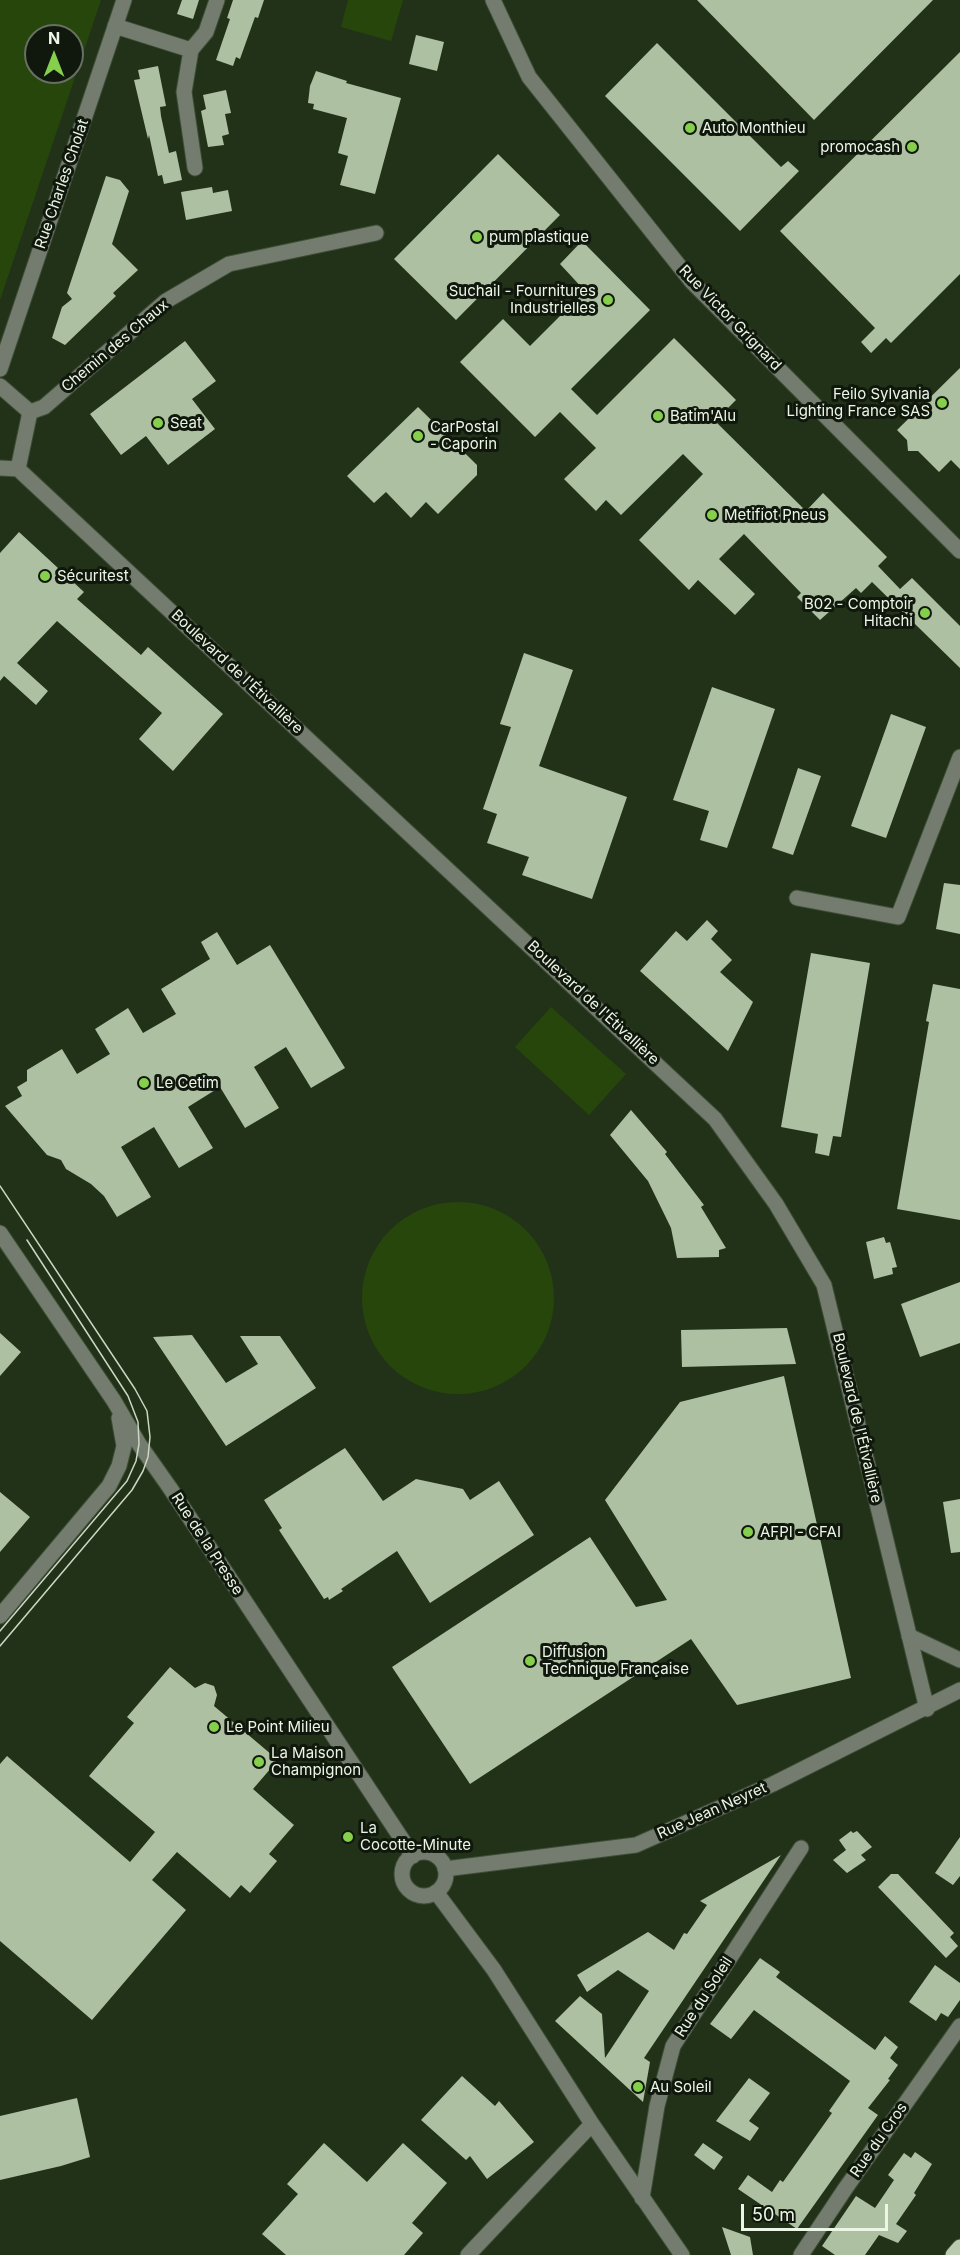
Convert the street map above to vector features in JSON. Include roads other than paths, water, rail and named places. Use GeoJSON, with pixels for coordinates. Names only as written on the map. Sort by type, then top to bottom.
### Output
{"type":"FeatureCollection","features":[{"type":"Feature","properties":{"kind":"main road"},"geometry":{"type":"LineString","coordinates":[[953,2255],[960,2247]]}},
{"type":"Feature","properties":{"kind":"street","name":"Rue Charles Cholat"},"geometry":{"type":"LineString","coordinates":[[0,369],[124,0]]}},
{"type":"Feature","properties":{"kind":"street"},"geometry":{"type":"LineString","coordinates":[[195,168],[184,92],[191,50],[206,32],[217,0]]}},
{"type":"Feature","properties":{"kind":"street","name":"Rue Victor Grignard"},"geometry":{"type":"LineString","coordinates":[[493,0],[529,77],[692,282],[960,551]]}},
{"type":"Feature","properties":{"kind":"street"},"geometry":{"type":"LineString","coordinates":[[116,26],[191,50]]}},
{"type":"Feature","properties":{"kind":"street","name":"Chemin des Chaux"},"geometry":{"type":"LineString","coordinates":[[30,412],[44,407],[166,301],[229,264],[376,233]]}},
{"type":"Feature","properties":{"kind":"street"},"geometry":{"type":"LineString","coordinates":[[0,387],[30,412],[18,469],[0,468]]}},
{"type":"Feature","properties":{"kind":"street","name":"Boulevard de l'Étivallière"},"geometry":{"type":"LineString","coordinates":[[18,469],[715,1119],[776,1204],[824,1285],[927,1708]]}},
{"type":"Feature","properties":{"kind":"street"},"geometry":{"type":"LineString","coordinates":[[797,898],[898,917],[960,757]]}},
{"type":"Feature","properties":{"kind":"street","name":"Rue de la Presse"},"geometry":{"type":"LineString","coordinates":[[2,1240],[114,1401],[139,1444],[413,1856]]}},
{"type":"Feature","properties":{"kind":"street"},"geometry":{"type":"LineString","coordinates":[[0,1616],[109,1486],[119,1466],[124,1446],[114,1401]]}},
{"type":"Feature","properties":{"kind":"street"},"geometry":{"type":"LineString","coordinates":[[909,1636],[960,1660]]}},
{"type":"Feature","properties":{"kind":"street","name":"Rue Jean Neyret"},"geometry":{"type":"LineString","coordinates":[[445,1869],[636,1845],[773,1784],[960,1690]]}},
{"type":"Feature","properties":{"kind":"street","name":"Rue du Soleil"},"geometry":{"type":"LineString","coordinates":[[642,2198],[657,2106],[672,2046],[801,1848]]}},
{"type":"Feature","properties":{"kind":"street"},"geometry":{"type":"LineString","coordinates":[[423,1852],[430,1853],[442,1861],[445,1869],[445,1881],[436,1892],[423,1896],[416,1894],[405,1885],[403,1870],[405,1863],[413,1856],[423,1852]]}},
{"type":"Feature","properties":{"kind":"street"},"geometry":{"type":"LineString","coordinates":[[436,1892],[505,1987],[591,2124],[682,2255]]}},
{"type":"Feature","properties":{"kind":"street","name":"Rue du Cros"},"geometry":{"type":"LineString","coordinates":[[801,2255],[960,2026]]}},
{"type":"Feature","properties":{"kind":"street"},"geometry":{"type":"LineString","coordinates":[[468,2255],[591,2124]]}},
{"type":"Feature","properties":{"kind":"tram line"},"geometry":{"type":"LineString","coordinates":[[0,1186],[135,1389],[147,1411],[150,1437],[148,1457],[132,1490],[0,1646]]}},
{"type":"Feature","properties":{"kind":"tram line"},"geometry":{"type":"LineString","coordinates":[[0,1631],[127,1481],[136,1461],[139,1444],[138,1422],[128,1396],[27,1240]]}},
{"type":"Feature","properties":{"kind":"place","name":"Auto Monthieu"},"geometry":{"type":"Point","coordinates":[690,128]}},
{"type":"Feature","properties":{"kind":"place","name":"promocash"},"geometry":{"type":"Point","coordinates":[912,147]}},
{"type":"Feature","properties":{"kind":"place","name":"pum plastique"},"geometry":{"type":"Point","coordinates":[477,237]}},
{"type":"Feature","properties":{"kind":"place","name":"Suchail - Fournitures Industrielles"},"geometry":{"type":"Point","coordinates":[608,300]}},
{"type":"Feature","properties":{"kind":"place","name":"Feilo Sylvania Lighting France SAS"},"geometry":{"type":"Point","coordinates":[942,403]}},
{"type":"Feature","properties":{"kind":"place","name":"Batim'Alu"},"geometry":{"type":"Point","coordinates":[658,416]}},
{"type":"Feature","properties":{"kind":"place","name":"Seat"},"geometry":{"type":"Point","coordinates":[158,423]}},
{"type":"Feature","properties":{"kind":"place","name":"CarPostal - Caporin"},"geometry":{"type":"Point","coordinates":[418,436]}},
{"type":"Feature","properties":{"kind":"place","name":"Metifiot Pneus"},"geometry":{"type":"Point","coordinates":[712,515]}},
{"type":"Feature","properties":{"kind":"place","name":"Sécuritest"},"geometry":{"type":"Point","coordinates":[45,576]}},
{"type":"Feature","properties":{"kind":"place","name":"B02 - Comptoir Hitachi"},"geometry":{"type":"Point","coordinates":[925,613]}},
{"type":"Feature","properties":{"kind":"place","name":"Le Cetim"},"geometry":{"type":"Point","coordinates":[144,1083]}},
{"type":"Feature","properties":{"kind":"place","name":"AFPI - CFAI"},"geometry":{"type":"Point","coordinates":[748,1532]}},
{"type":"Feature","properties":{"kind":"place","name":"Diffusion Technique Française"},"geometry":{"type":"Point","coordinates":[530,1661]}},
{"type":"Feature","properties":{"kind":"place","name":"Le Point Milieu"},"geometry":{"type":"Point","coordinates":[214,1727]}},
{"type":"Feature","properties":{"kind":"place","name":"La Maison Champignon"},"geometry":{"type":"Point","coordinates":[259,1762]}},
{"type":"Feature","properties":{"kind":"place","name":"La Cocotte-Minute"},"geometry":{"type":"Point","coordinates":[348,1837]}},
{"type":"Feature","properties":{"kind":"place","name":"Au Soleil"},"geometry":{"type":"Point","coordinates":[638,2087]}}]}
